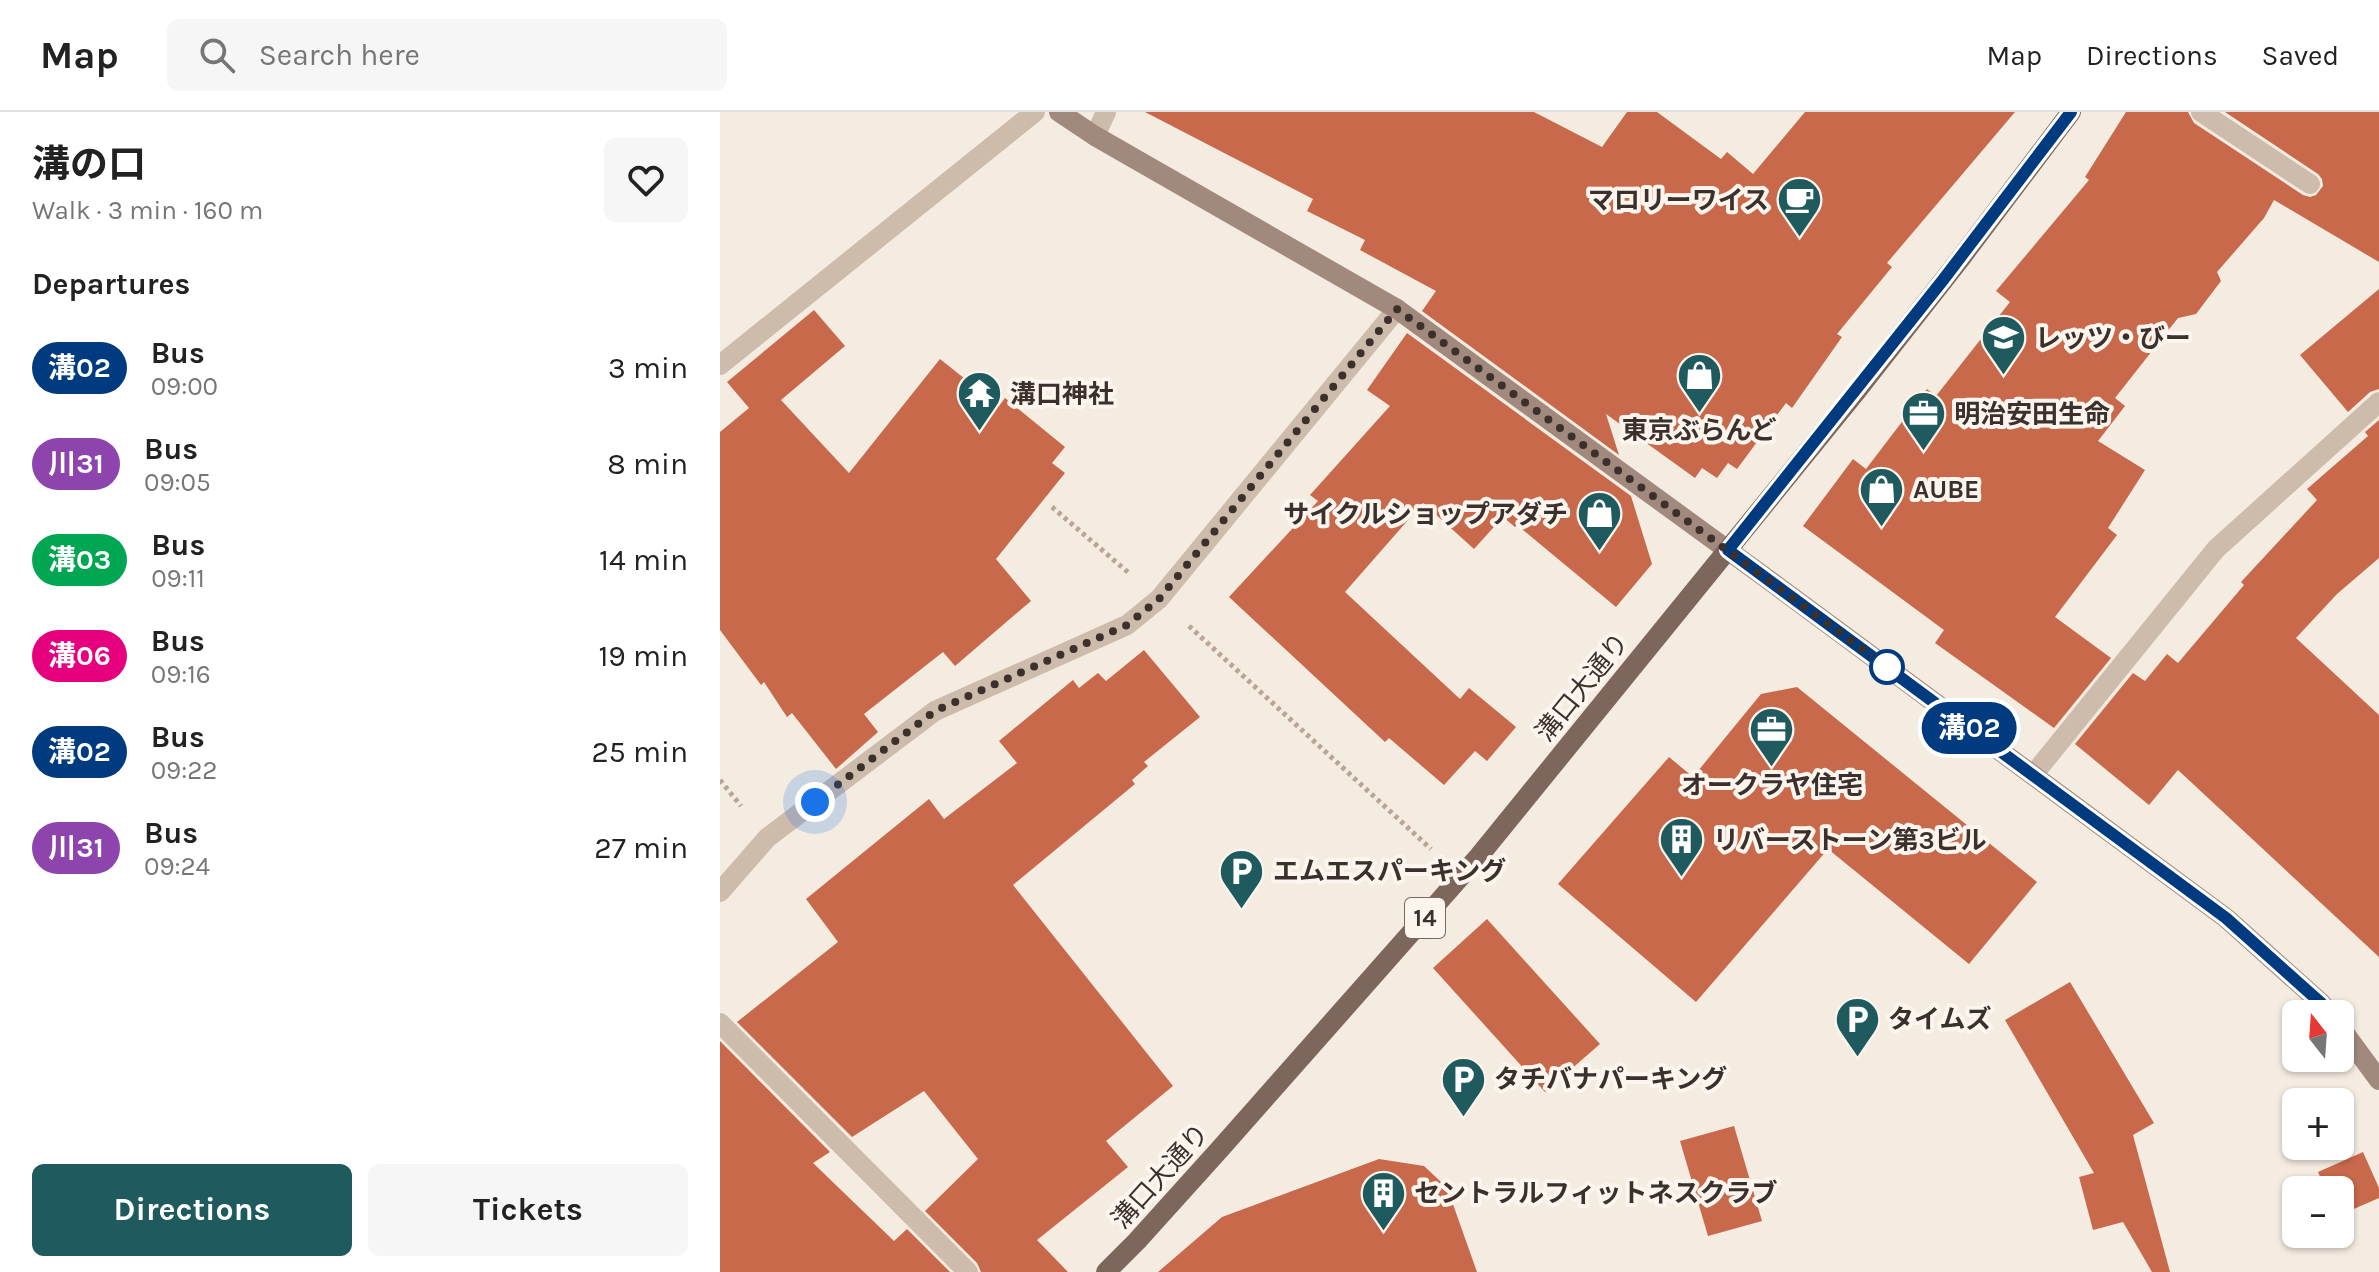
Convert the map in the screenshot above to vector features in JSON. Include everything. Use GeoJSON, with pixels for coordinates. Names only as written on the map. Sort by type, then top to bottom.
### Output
{"type":"FeatureCollection","features":[{"type":"Feature","properties":{"kind":"main road","name":"溝口大通り"},"geometry":{"type":"LineString","coordinates":[[1106,1272],[1168,1207],[1462,877],[1951,270],[2071,112]]}},
{"type":"Feature","properties":{"kind":"street"},"geometry":{"type":"LineString","coordinates":[[720,365],[1035,112]]}},
{"type":"Feature","properties":{"kind":"street"},"geometry":{"type":"LineString","coordinates":[[1059,112],[1095,136],[1397,309],[2226,918],[2318,1000]]}},
{"type":"Feature","properties":{"kind":"street"},"geometry":{"type":"LineString","coordinates":[[1095,136],[1106,112]]}},
{"type":"Feature","properties":{"kind":"street"},"geometry":{"type":"LineString","coordinates":[[2201,112],[2310,184]]}},
{"type":"Feature","properties":{"kind":"street"},"geometry":{"type":"LineString","coordinates":[[720,892],[767,838],[935,711],[1127,625],[1159,599],[1397,309]]}},
{"type":"Feature","properties":{"kind":"street"},"geometry":{"type":"LineString","coordinates":[[2033,775],[2216,549],[2379,402]]}},
{"type":"Feature","properties":{"kind":"street"},"geometry":{"type":"LineString","coordinates":[[720,1023],[968,1272]]}},
{"type":"Feature","properties":{"kind":"street"},"geometry":{"type":"LineString","coordinates":[[2354,1046],[2379,1080]]}},
{"type":"Feature","properties":{"kind":"path"},"geometry":{"type":"LineString","coordinates":[[1052,507],[1159,599],[1462,877]]}},
{"type":"Feature","properties":{"kind":"building"},"geometry":{"type":"Polygon","coordinates":[[[1145,112],[1534,112],[1602,147],[1627,112],[1657,112],[1721,159],[1727,152],[1753,174],[1805,112],[2015,112],[1887,263],[1892,267],[1837,334],[1842,337],[1792,408],[1786,403],[1737,469],[1728,463],[1717,478],[1702,468],[1695,478],[1606,414],[1619,455],[1422,311],[1436,291],[1360,250],[1365,240],[1307,211],[1313,199],[1145,112]]]}},
{"type":"Feature","properties":{"kind":"building"},"geometry":{"type":"Polygon","coordinates":[[[2126,112],[2188,112],[2194,123],[2310,197],[2323,186],[2318,174],[2225,112],[2379,112],[2379,262],[2274,200],[2264,218],[2217,272],[2221,281],[2196,314],[2178,318],[2115,398],[2125,406],[2098,441],[2145,470],[2108,528],[2117,535],[2055,617],[2111,658],[2054,728],[1935,643],[1944,630],[1803,526],[1853,459],[1866,469],[1927,389],[1936,396],[2010,302],[1996,291],[2089,180],[2085,177],[2126,112]]]}},
{"type":"Feature","properties":{"kind":"building"},"geometry":{"type":"Polygon","coordinates":[[[2379,289],[2379,389],[2370,392],[2348,412],[2300,355],[2379,289]]]}},
{"type":"Feature","properties":{"kind":"building"},"geometry":{"type":"Polygon","coordinates":[[[814,310],[845,346],[781,400],[849,473],[940,359],[999,406],[1005,398],[1065,447],[1052,463],[1065,473],[996,559],[1031,601],[955,666],[943,652],[864,714],[878,732],[836,769],[792,713],[787,717],[764,682],[761,685],[720,630],[720,432],[749,408],[727,382],[814,310]]]}},
{"type":"Feature","properties":{"kind":"building"},"geometry":{"type":"Polygon","coordinates":[[[1407,333],[1631,496],[1652,564],[1616,607],[1517,525],[1515,527],[1503,517],[1474,549],[1423,503],[1345,592],[1460,699],[1469,688],[1516,727],[1487,761],[1475,751],[1444,785],[1389,738],[1385,742],[1229,597],[1318,501],[1310,495],[1390,406],[1367,390],[1407,333]]]}},
{"type":"Feature","properties":{"kind":"building"},"geometry":{"type":"Polygon","coordinates":[[[2379,420],[2379,558],[2337,594],[2296,638],[2379,715],[2379,957],[2178,770],[2149,805],[2075,744],[2133,673],[2145,681],[2167,654],[2178,663],[2244,585],[2241,582],[2317,500],[2307,489],[2368,436],[2365,432],[2379,420]]]}},
{"type":"Feature","properties":{"kind":"building"},"geometry":{"type":"Polygon","coordinates":[[[1144,650],[1200,717],[1144,762],[1148,766],[1132,780],[1135,784],[1013,885],[1173,1086],[1106,1141],[1128,1167],[1037,1240],[1068,1272],[981,1272],[977,1263],[925,1211],[978,1159],[924,1091],[852,1137],[737,1022],[838,942],[806,899],[929,799],[944,819],[1017,763],[999,741],[1073,680],[1079,688],[1098,673],[1106,681],[1144,650]]]}},
{"type":"Feature","properties":{"kind":"building"},"geometry":{"type":"Polygon","coordinates":[[[1797,687],[2037,882],[1969,964],[1828,849],[1696,1002],[1558,884],[1669,757],[1693,777],[1761,694],[1797,687]]]}},
{"type":"Feature","properties":{"kind":"building"},"geometry":{"type":"Polygon","coordinates":[[[1487,919],[1600,1044],[1545,1092],[1433,968],[1487,919]]]}},
{"type":"Feature","properties":{"kind":"building"},"geometry":{"type":"Polygon","coordinates":[[[2070,982],[2154,1123],[2133,1135],[2170,1272],[2152,1272],[2123,1222],[2093,1230],[2079,1177],[2094,1173],[2005,1020],[2070,982]]]}},
{"type":"Feature","properties":{"kind":"building"},"geometry":{"type":"Polygon","coordinates":[[[720,1041],[830,1152],[813,1163],[894,1241],[907,1229],[950,1272],[720,1272],[720,1041]]]}},
{"type":"Feature","properties":{"kind":"building"},"geometry":{"type":"Polygon","coordinates":[[[1734,1126],[1762,1221],[1708,1236],[1680,1141],[1734,1126]]]}},
{"type":"Feature","properties":{"kind":"building"},"geometry":{"type":"Polygon","coordinates":[[[2363,1152],[2379,1188],[2379,1198],[2354,1209],[2354,1176],[2320,1176],[2318,1172],[2345,1160],[2354,1160],[2354,1156],[2363,1152]]]}},
{"type":"Feature","properties":{"kind":"building","name":"セントラルフィットネスクラブ"},"geometry":{"type":"Polygon","coordinates":[[[1379,1159],[1424,1166],[1440,1181],[1449,1193],[1477,1272],[1158,1272],[1222,1217],[1379,1159]]]}},
{"type":"Feature","properties":{"kind":"bus line","name":"溝02"},"geometry":{"type":"LineString","coordinates":[[2071,112],[1856,392],[1728,550],[2226,918],[2318,1000]]}},
{"type":"Feature","properties":{"kind":"place","name":"マロリーワイス"},"geometry":{"type":"Point","coordinates":[1800,239]}},
{"type":"Feature","properties":{"kind":"place","name":"レッツ・びー"},"geometry":{"type":"Point","coordinates":[2004,377]}},
{"type":"Feature","properties":{"kind":"place","name":"東京ぶらんど"},"geometry":{"type":"Point","coordinates":[1699,414]}},
{"type":"Feature","properties":{"kind":"place","name":"溝口神社"},"geometry":{"type":"Point","coordinates":[979,433]}},
{"type":"Feature","properties":{"kind":"place","name":"明治安田生命"},"geometry":{"type":"Point","coordinates":[1923,453]}},
{"type":"Feature","properties":{"kind":"place","name":"AUBE"},"geometry":{"type":"Point","coordinates":[1882,528]}},
{"type":"Feature","properties":{"kind":"place","name":"サイクルショップアダチ"},"geometry":{"type":"Point","coordinates":[1599,553]}},
{"type":"Feature","properties":{"kind":"place","name":"オークラヤ住宅"},"geometry":{"type":"Point","coordinates":[1772,769]}},
{"type":"Feature","properties":{"kind":"place","name":"リバーストーン第3ビル"},"geometry":{"type":"Point","coordinates":[1682,879]}},
{"type":"Feature","properties":{"kind":"place","name":"エムエスパーキング"},"geometry":{"type":"Point","coordinates":[1242,910]}},
{"type":"Feature","properties":{"kind":"place","name":"タイムズ"},"geometry":{"type":"Point","coordinates":[1857,1058]}},
{"type":"Feature","properties":{"kind":"place","name":"タチバナパーキング"},"geometry":{"type":"Point","coordinates":[1463,1118]}},
{"type":"Feature","properties":{"kind":"place","name":"セントラルフィットネスクラブ"},"geometry":{"type":"Point","coordinates":[1383,1232]}},
{"type":"Feature","properties":{"kind":"route"},"geometry":{"type":"LineString","coordinates":[[815,802],[935,711],[1127,625],[1159,599],[1397,309],[1887,667]]}}]}
